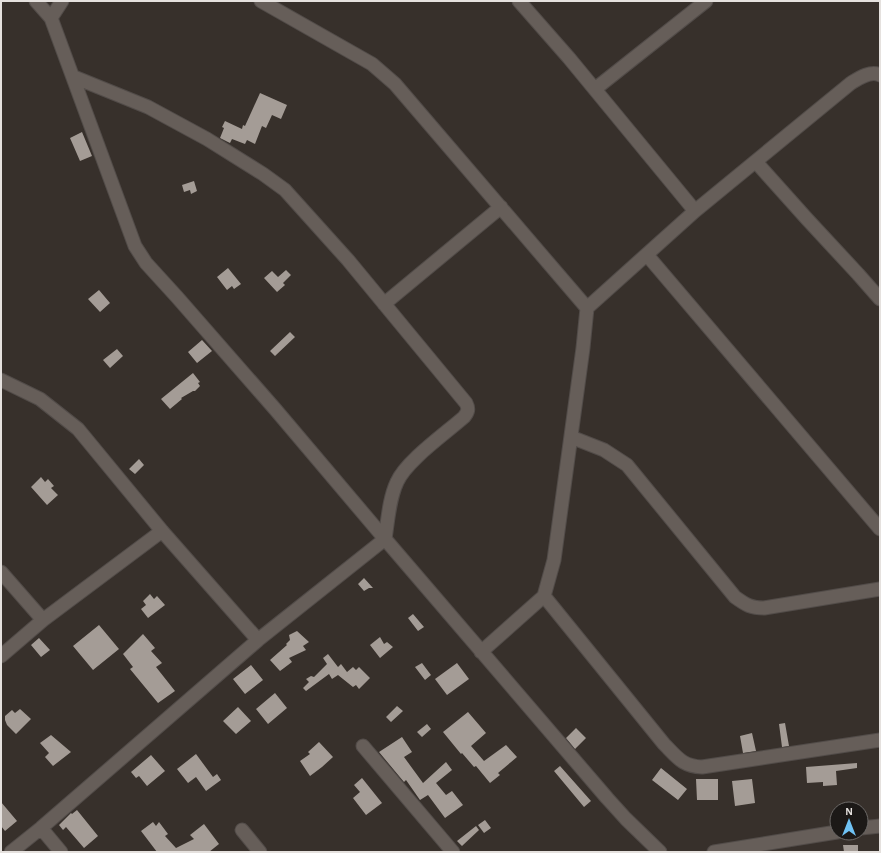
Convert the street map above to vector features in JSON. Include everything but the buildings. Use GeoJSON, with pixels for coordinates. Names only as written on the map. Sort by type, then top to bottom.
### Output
{"type":"FeatureCollection","features":[{"type":"Feature","properties":{"kind":"street"},"geometry":{"type":"LineString","coordinates":[[36,1],[51,18],[135,246],[146,263],[275,409],[480,652],[612,803],[660,852]]}},
{"type":"Feature","properties":{"kind":"street"},"geometry":{"type":"LineString","coordinates":[[51,18],[62,1]]}},
{"type":"Feature","properties":{"kind":"street"},"geometry":{"type":"LineString","coordinates":[[260,1],[372,64],[395,84],[587,308]]}},
{"type":"Feature","properties":{"kind":"street"},"geometry":{"type":"LineString","coordinates":[[519,1],[695,211]]}},
{"type":"Feature","properties":{"kind":"street"},"geometry":{"type":"LineString","coordinates":[[594,89],[706,1]]}},
{"type":"Feature","properties":{"kind":"street"},"geometry":{"type":"LineString","coordinates":[[480,652],[544,596],[554,560],[583,348],[587,308],[695,211],[851,83],[863,76],[877,73],[880,75]]}},
{"type":"Feature","properties":{"kind":"street"},"geometry":{"type":"LineString","coordinates":[[11,852],[41,828],[258,640],[385,539],[392,494],[398,480],[412,462],[468,412],[466,403],[348,260],[285,190],[208,139],[148,108],[74,77]]}},
{"type":"Feature","properties":{"kind":"street"},"geometry":{"type":"LineString","coordinates":[[756,162],[880,299]]}},
{"type":"Feature","properties":{"kind":"street"},"geometry":{"type":"LineString","coordinates":[[384,304],[501,207]]}},
{"type":"Feature","properties":{"kind":"street"},"geometry":{"type":"LineString","coordinates":[[647,255],[880,529]]}},
{"type":"Feature","properties":{"kind":"street"},"geometry":{"type":"LineString","coordinates":[[1,380],[40,399],[78,429],[162,531],[258,640]]}},
{"type":"Feature","properties":{"kind":"street"},"geometry":{"type":"LineString","coordinates":[[571,437],[604,450],[627,465],[735,597],[745,604],[754,608],[764,608],[880,589]]}},
{"type":"Feature","properties":{"kind":"street"},"geometry":{"type":"LineString","coordinates":[[1,656],[43,620],[162,531]]}},
{"type":"Feature","properties":{"kind":"street"},"geometry":{"type":"LineString","coordinates":[[1,572],[43,620]]}},
{"type":"Feature","properties":{"kind":"street"},"geometry":{"type":"LineString","coordinates":[[544,596],[664,744],[681,761],[691,767],[702,767],[880,740]]}},
{"type":"Feature","properties":{"kind":"street"},"geometry":{"type":"LineString","coordinates":[[363,746],[453,852]]}},
{"type":"Feature","properties":{"kind":"street"},"geometry":{"type":"LineString","coordinates":[[869,827],[880,826]]}},
{"type":"Feature","properties":{"kind":"street"},"geometry":{"type":"LineString","coordinates":[[41,828],[61,852]]}},
{"type":"Feature","properties":{"kind":"street"},"geometry":{"type":"LineString","coordinates":[[242,830],[260,852]]}},
{"type":"Feature","properties":{"kind":"street"},"geometry":{"type":"LineString","coordinates":[[714,852],[829,833]]}}]}
